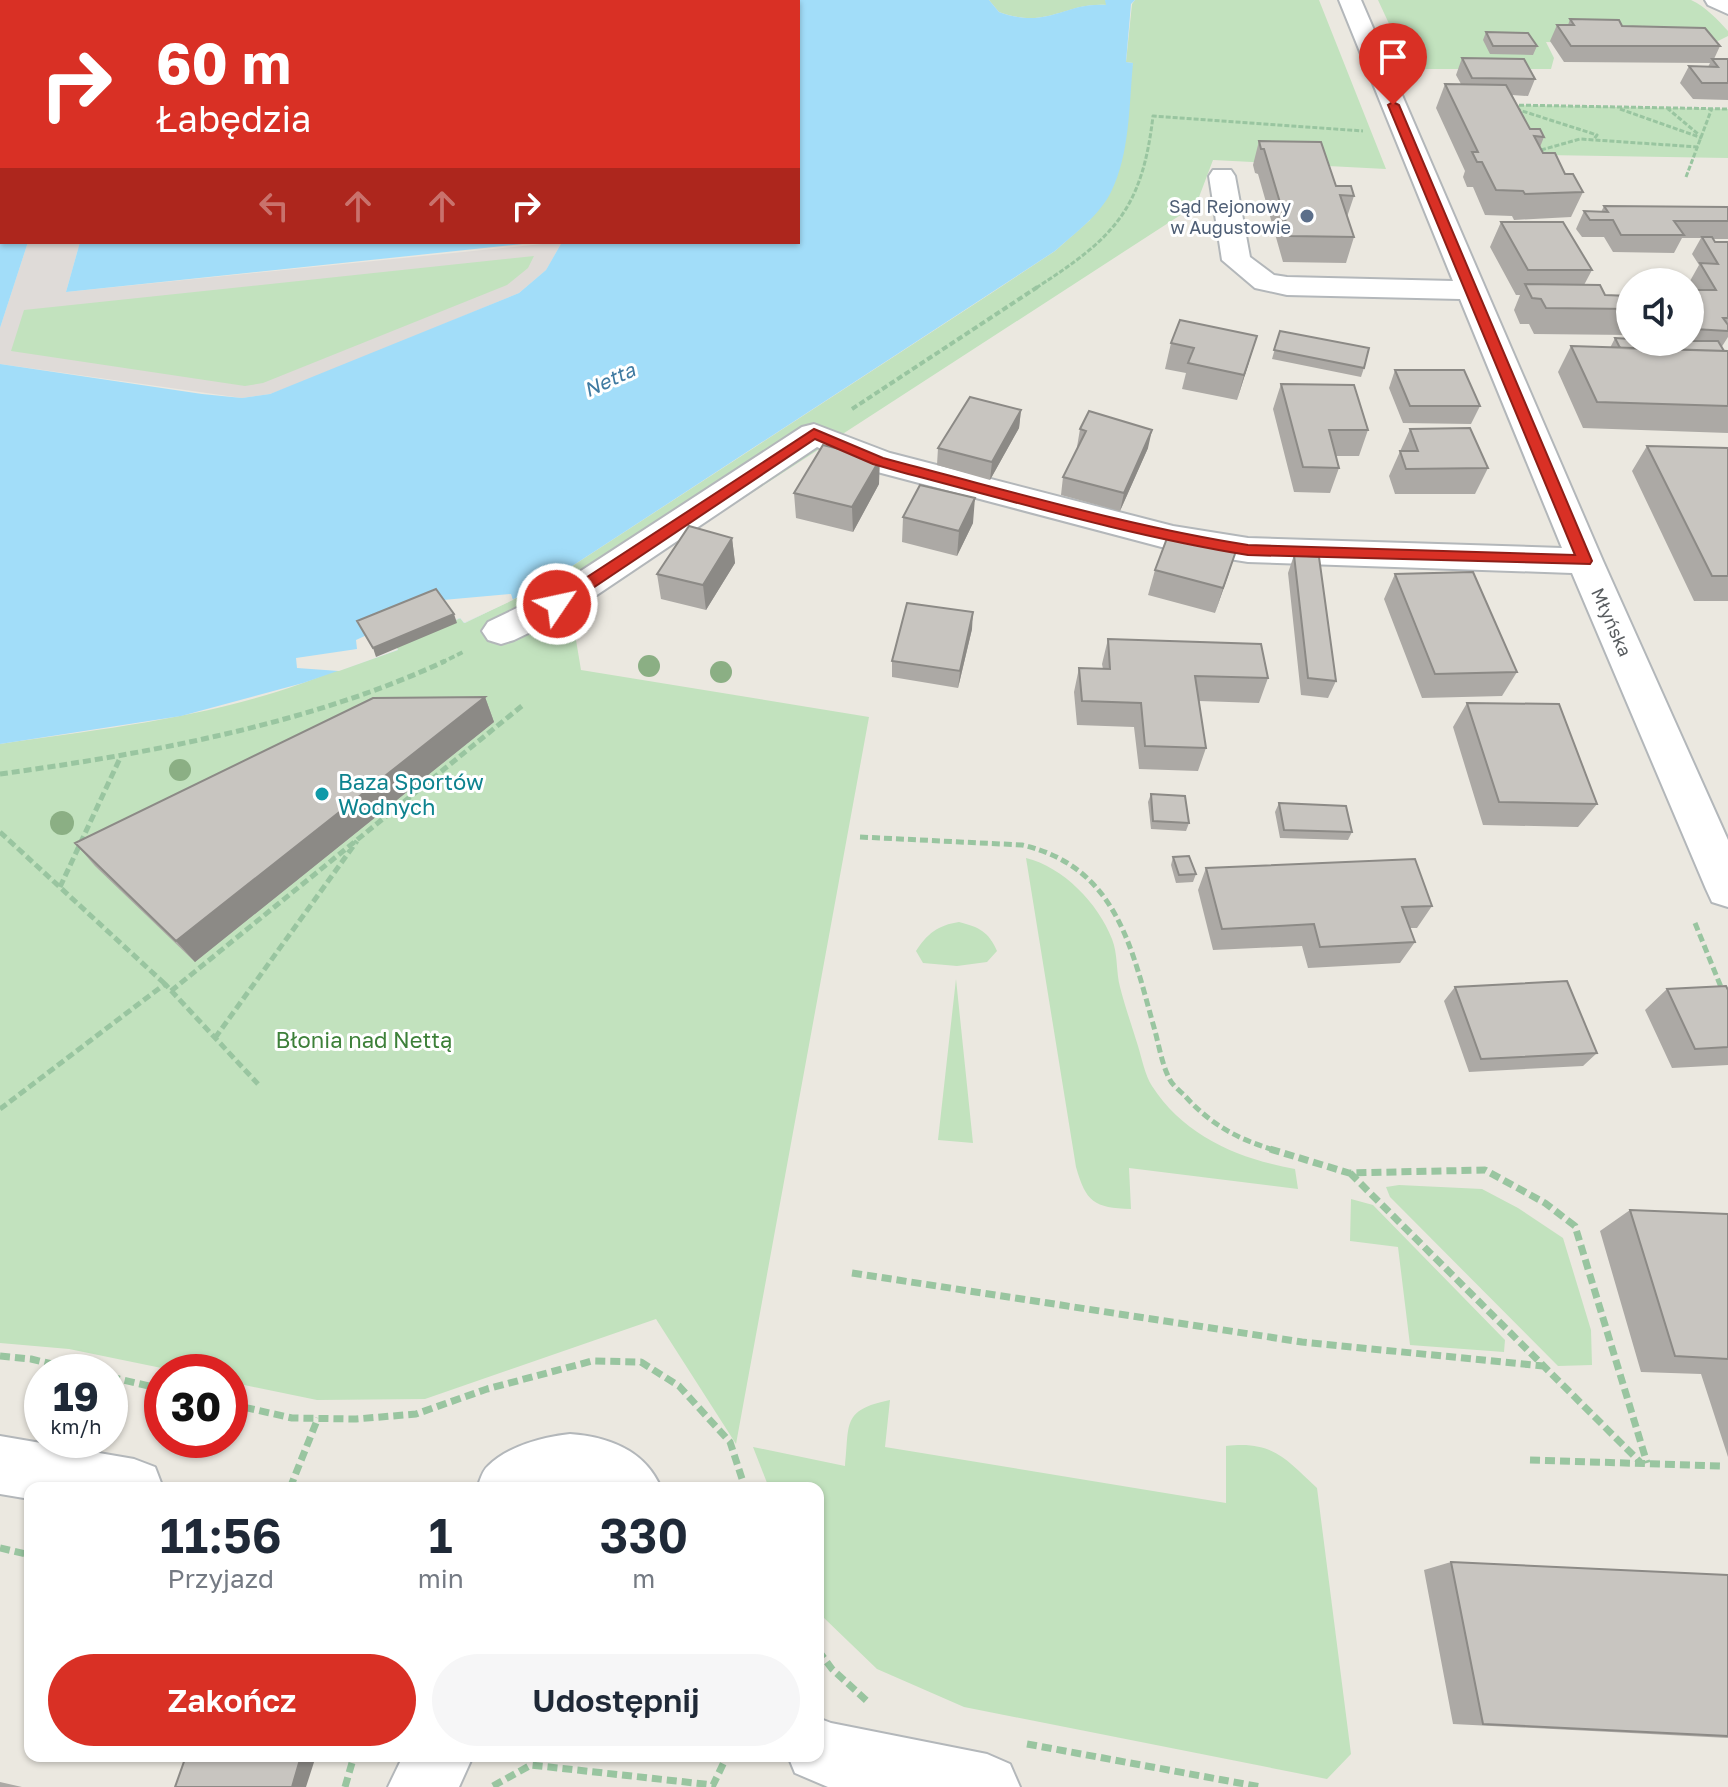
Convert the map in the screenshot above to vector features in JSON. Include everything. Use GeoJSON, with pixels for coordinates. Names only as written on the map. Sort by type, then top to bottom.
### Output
{"type":"FeatureCollection","features":[{"type":"Feature","properties":{"kind":"street","name":"Młyńska"},"geometry":{"type":"LineString","coordinates":[[1350,0],[1585,561],[1728,889]]}},
{"type":"Feature","properties":{"kind":"street"},"geometry":{"type":"LineString","coordinates":[[1716,0],[1728,7]]}},
{"type":"Feature","properties":{"kind":"street"},"geometry":{"type":"LineString","coordinates":[[1222,176],[1236,260],[1265,282],[1287,286],[1471,290]]}},
{"type":"Feature","properties":{"kind":"street"},"geometry":{"type":"LineString","coordinates":[[501,631],[557,604],[814,434],[878,461],[924,474],[1173,538],[1233,548],[1585,561]]}},
{"type":"Feature","properties":{"kind":"street"},"geometry":{"type":"LineString","coordinates":[[516,1482],[546,1465],[584,1462],[620,1475],[626,1482]]}},
{"type":"Feature","properties":{"kind":"street"},"geometry":{"type":"LineString","coordinates":[[0,1465],[99,1482]]}},
{"type":"Feature","properties":{"kind":"street"},"geometry":{"type":"LineString","coordinates":[[824,1753],[1000,1764]]}},
{"type":"Feature","properties":{"kind":"street"},"geometry":{"type":"LineString","coordinates":[[421,1787],[437,1762]]}},
{"type":"Feature","properties":{"kind":"path"},"geometry":{"type":"LineString","coordinates":[[1594,140],[1597,135],[1507,105],[1728,109]]}},
{"type":"Feature","properties":{"kind":"path"},"geometry":{"type":"LineString","coordinates":[[1615,107],[1702,138]]}},
{"type":"Feature","properties":{"kind":"path"},"geometry":{"type":"LineString","coordinates":[[1667,108],[1702,138]]}},
{"type":"Feature","properties":{"kind":"path"},"geometry":{"type":"LineString","coordinates":[[1686,177],[1712,108]]}},
{"type":"Feature","properties":{"kind":"path"},"geometry":{"type":"LineString","coordinates":[[814,434],[1079,260],[1115,227],[1135,197],[1148,158],[1153,116],[1376,132]]}},
{"type":"Feature","properties":{"kind":"path"},"geometry":{"type":"LineString","coordinates":[[1541,150],[1580,139],[1698,147]]}},
{"type":"Feature","properties":{"kind":"path"},"geometry":{"type":"LineString","coordinates":[[0,774],[121,756],[201,740],[309,712],[441,664],[501,631]]}},
{"type":"Feature","properties":{"kind":"path"},"geometry":{"type":"LineString","coordinates":[[171,991],[523,705]]}},
{"type":"Feature","properties":{"kind":"path"},"geometry":{"type":"LineString","coordinates":[[60,887],[121,756]]}},
{"type":"Feature","properties":{"kind":"path"},"geometry":{"type":"LineString","coordinates":[[0,832],[165,984],[258,1084]]}},
{"type":"Feature","properties":{"kind":"path"},"geometry":{"type":"LineString","coordinates":[[215,1038],[363,833]]}},
{"type":"Feature","properties":{"kind":"path"},"geometry":{"type":"LineString","coordinates":[[860,837],[1022,845],[1044,850],[1077,871],[1111,903],[1129,941],[1169,1079],[1202,1115],[1239,1140],[1349,1173],[1485,1170],[1545,1203],[1575,1226],[1644,1463]]}},
{"type":"Feature","properties":{"kind":"path"},"geometry":{"type":"LineString","coordinates":[[0,1109],[165,984]]}},
{"type":"Feature","properties":{"kind":"path"},"geometry":{"type":"LineString","coordinates":[[1349,1173],[1644,1463]]}},
{"type":"Feature","properties":{"kind":"path"},"geometry":{"type":"LineString","coordinates":[[852,1273],[1302,1342],[1543,1366]]}},
{"type":"Feature","properties":{"kind":"path"},"geometry":{"type":"LineString","coordinates":[[0,1356],[24,1358]]}},
{"type":"Feature","properties":{"kind":"path"},"geometry":{"type":"LineString","coordinates":[[248,1408],[292,1418],[416,1414],[487,1389],[592,1361],[641,1362],[679,1386],[730,1442],[743,1482]]}},
{"type":"Feature","properties":{"kind":"path"},"geometry":{"type":"LineString","coordinates":[[292,1482],[318,1418]]}},
{"type":"Feature","properties":{"kind":"path"},"geometry":{"type":"LineString","coordinates":[[1530,1460],[1721,1466]]}},
{"type":"Feature","properties":{"kind":"path"},"geometry":{"type":"LineString","coordinates":[[0,1548],[24,1554]]}},
{"type":"Feature","properties":{"kind":"path"},"geometry":{"type":"LineString","coordinates":[[824,1658],[869,1702],[882,1706]]}},
{"type":"Feature","properties":{"kind":"path"},"geometry":{"type":"LineString","coordinates":[[345,1787],[352,1762]]}},
{"type":"Feature","properties":{"kind":"path"},"geometry":{"type":"LineString","coordinates":[[492,1787],[510,1774],[531,1765],[713,1785],[724,1762]]}},
{"type":"Feature","properties":{"kind":"path"},"geometry":{"type":"LineString","coordinates":[[1000,1764],[1261,1787]]}},
{"type":"Feature","properties":{"kind":"shaded area"},"geometry":{"type":"Polygon","coordinates":[[[27,244],[79,244],[66,292],[561,244],[546,270],[519,293],[270,394],[242,398],[0,364],[0,328],[27,244]]]}},
{"type":"Feature","properties":{"kind":"green space"},"geometry":{"type":"Polygon","coordinates":[[[989,0],[1105,0],[1107,5],[1079,7],[1031,18],[999,12],[989,0]]]}},
{"type":"Feature","properties":{"kind":"green space","name":"Błonia nad Nettą"},"geometry":{"type":"Polygon","coordinates":[[[1135,0],[1319,0],[1386,169],[1213,160],[1196,205],[571,610],[581,670],[869,717],[736,1444],[656,1319],[425,1399],[317,1400],[248,1386],[248,1354],[144,1354],[144,1364],[128,1361],[128,1354],[93,1354],[0,1343],[0,744],[153,721],[229,705],[323,676],[461,618],[465,623],[543,585],[990,294],[1055,251],[1090,220],[1133,63],[1126,62],[1135,0]]]}},
{"type":"Feature","properties":{"kind":"green space"},"geometry":{"type":"Polygon","coordinates":[[[1378,0],[1691,0],[1715,18],[1728,31],[1728,36],[1708,46],[1546,42],[1554,58],[1551,69],[1410,69],[1378,0]]]}},
{"type":"Feature","properties":{"kind":"green space"},"geometry":{"type":"Polygon","coordinates":[[[1507,105],[1728,109],[1728,158],[1545,155],[1507,105]]]}},
{"type":"Feature","properties":{"kind":"green space"},"geometry":{"type":"Polygon","coordinates":[[[534,256],[528,268],[507,285],[263,383],[245,386],[11,351],[24,310],[534,256]]]}},
{"type":"Feature","properties":{"kind":"green space"},"geometry":{"type":"Polygon","coordinates":[[[1026,858],[1053,869],[1078,888],[1106,926],[1114,945],[1120,987],[1146,1072],[1165,1104],[1197,1132],[1234,1152],[1295,1169],[1298,1189],[1129,1168],[1131,1209],[1108,1207],[1093,1201],[1088,1195],[1076,1167],[1026,858]]]}},
{"type":"Feature","properties":{"kind":"green space"},"geometry":{"type":"Polygon","coordinates":[[[959,922],[982,931],[997,951],[987,962],[957,966],[923,963],[916,951],[924,940],[939,928],[959,922]]]}},
{"type":"Feature","properties":{"kind":"green space"},"geometry":{"type":"Polygon","coordinates":[[[956,979],[973,1143],[938,1140],[956,979]]]}},
{"type":"Feature","properties":{"kind":"green space"},"geometry":{"type":"Polygon","coordinates":[[[1386,1187],[1482,1189],[1563,1238],[1591,1330],[1592,1365],[1558,1366],[1390,1197],[1386,1187]]]}},
{"type":"Feature","properties":{"kind":"green space"},"geometry":{"type":"Polygon","coordinates":[[[1351,1199],[1373,1205],[1505,1340],[1504,1352],[1410,1345],[1398,1247],[1350,1241],[1351,1199]]]}},
{"type":"Feature","properties":{"kind":"green space"},"geometry":{"type":"Polygon","coordinates":[[[890,1400],[885,1447],[1226,1503],[1226,1446],[1255,1446],[1287,1460],[1317,1488],[1351,1754],[1327,1779],[964,1707],[877,1669],[824,1618],[824,1482],[767,1482],[753,1447],[845,1466],[851,1421],[856,1414],[890,1400]]]}},
{"type":"Feature","properties":{"kind":"water","name":"Netta"},"geometry":{"type":"Polygon","coordinates":[[[800,0],[989,0],[999,12],[1030,18],[1078,7],[1106,5],[1105,0],[1135,0],[1131,4],[1126,62],[1133,63],[1122,162],[1111,192],[1100,209],[1055,251],[543,585],[464,623],[460,618],[395,644],[398,650],[303,683],[181,716],[0,744],[0,364],[202,394],[242,398],[270,394],[519,293],[546,270],[561,244],[800,244],[800,0]]]}},
{"type":"Feature","properties":{"kind":"water"},"geometry":{"type":"Polygon","coordinates":[[[0,244],[27,244],[0,328],[0,244]]]}},
{"type":"Feature","properties":{"kind":"water"},"geometry":{"type":"Polygon","coordinates":[[[79,244],[523,244],[66,292],[79,244]]]}},
{"type":"Feature","properties":{"kind":"pier"},"geometry":{"type":"Polygon","coordinates":[[[511,594],[513,600],[464,623],[460,618],[395,644],[398,650],[339,671],[297,668],[296,658],[357,649],[356,640],[443,600],[511,594]]]}},
{"type":"Feature","properties":{"kind":"building"},"geometry":{"type":"Polygon","coordinates":[[[1570,19],[1619,20],[1622,26],[1705,28],[1720,46],[1571,46],[1557,25],[1574,25],[1570,19]]]}},
{"type":"Feature","properties":{"kind":"building"},"geometry":{"type":"Polygon","coordinates":[[[1486,32],[1528,33],[1537,46],[1493,46],[1486,32]]]}},
{"type":"Feature","properties":{"kind":"building"},"geometry":{"type":"Polygon","coordinates":[[[1462,58],[1524,59],[1535,79],[1472,78],[1462,58]]]}},
{"type":"Feature","properties":{"kind":"building"},"geometry":{"type":"Polygon","coordinates":[[[1712,59],[1728,59],[1728,83],[1702,83],[1689,66],[1718,67],[1712,59]]]}},
{"type":"Feature","properties":{"kind":"building"},"geometry":{"type":"Polygon","coordinates":[[[1445,84],[1506,85],[1530,129],[1540,129],[1544,137],[1534,136],[1543,153],[1555,153],[1565,174],[1573,174],[1583,192],[1525,194],[1523,191],[1496,190],[1482,162],[1477,162],[1472,152],[1478,152],[1445,84]]]}},
{"type":"Feature","properties":{"kind":"building"},"geometry":{"type":"Polygon","coordinates":[[[1259,141],[1321,142],[1336,186],[1351,186],[1354,196],[1340,195],[1354,237],[1290,236],[1259,141]]]}},
{"type":"Feature","properties":{"kind":"building"},"geometry":{"type":"Polygon","coordinates":[[[1604,206],[1728,207],[1728,221],[1674,221],[1684,235],[1621,235],[1613,220],[1590,220],[1584,211],[1608,212],[1604,206]]]}},
{"type":"Feature","properties":{"kind":"building"},"geometry":{"type":"Polygon","coordinates":[[[1501,222],[1563,222],[1592,270],[1528,270],[1501,222]]]}},
{"type":"Feature","properties":{"kind":"building"},"geometry":{"type":"Polygon","coordinates":[[[1702,237],[1712,237],[1715,242],[1728,242],[1728,318],[1723,318],[1728,331],[1704,330],[1704,290],[1716,290],[1700,263],[1718,264],[1702,237]]]}},
{"type":"Feature","properties":{"kind":"building"},"geometry":{"type":"Polygon","coordinates":[[[1525,284],[1600,285],[1605,295],[1616,295],[1616,309],[1546,308],[1541,299],[1532,298],[1525,284]]]}},
{"type":"Feature","properties":{"kind":"building"},"geometry":{"type":"Polygon","coordinates":[[[1180,320],[1257,336],[1244,375],[1188,363],[1194,348],[1171,343],[1180,320]]]}},
{"type":"Feature","properties":{"kind":"building"},"geometry":{"type":"Polygon","coordinates":[[[1280,331],[1369,348],[1364,368],[1274,350],[1280,331]]]}},
{"type":"Feature","properties":{"kind":"building"},"geometry":{"type":"Polygon","coordinates":[[[1704,341],[1718,341],[1724,351],[1704,350],[1704,341]]]}},
{"type":"Feature","properties":{"kind":"building"},"geometry":{"type":"Polygon","coordinates":[[[1571,346],[1616,347],[1616,356],[1704,356],[1704,350],[1728,351],[1728,406],[1597,402],[1571,346]]]}},
{"type":"Feature","properties":{"kind":"building"},"geometry":{"type":"Polygon","coordinates":[[[1395,370],[1464,370],[1480,406],[1410,406],[1395,370]]]}},
{"type":"Feature","properties":{"kind":"building"},"geometry":{"type":"Polygon","coordinates":[[[1281,384],[1354,385],[1368,430],[1329,430],[1339,468],[1303,467],[1281,384]]]}},
{"type":"Feature","properties":{"kind":"building"},"geometry":{"type":"Polygon","coordinates":[[[970,397],[1021,410],[992,462],[938,448],[970,397]]]}},
{"type":"Feature","properties":{"kind":"building"},"geometry":{"type":"Polygon","coordinates":[[[1089,411],[1152,430],[1124,493],[1063,477],[1086,431],[1080,429],[1089,411]]]}},
{"type":"Feature","properties":{"kind":"building"},"geometry":{"type":"Polygon","coordinates":[[[1470,428],[1488,468],[1406,469],[1400,451],[1418,451],[1410,429],[1470,428]]]}},
{"type":"Feature","properties":{"kind":"building"},"geometry":{"type":"Polygon","coordinates":[[[823,445],[880,459],[852,507],[794,493],[823,445]]]}},
{"type":"Feature","properties":{"kind":"building"},"geometry":{"type":"Polygon","coordinates":[[[1647,446],[1728,448],[1728,576],[1712,576],[1647,446]]]}},
{"type":"Feature","properties":{"kind":"building"},"geometry":{"type":"Polygon","coordinates":[[[920,485],[975,498],[959,531],[903,517],[920,485]]]}},
{"type":"Feature","properties":{"kind":"building"},"geometry":{"type":"Polygon","coordinates":[[[689,526],[732,538],[703,585],[657,574],[689,526]]]}},
{"type":"Feature","properties":{"kind":"building"},"geometry":{"type":"Polygon","coordinates":[[[1169,533],[1236,551],[1223,588],[1155,570],[1169,533]]]}},
{"type":"Feature","properties":{"kind":"building"},"geometry":{"type":"Polygon","coordinates":[[[1294,555],[1319,557],[1336,681],[1308,678],[1294,555]]]}},
{"type":"Feature","properties":{"kind":"building"},"geometry":{"type":"Polygon","coordinates":[[[1473,572],[1517,672],[1435,674],[1395,574],[1473,572]]]}},
{"type":"Feature","properties":{"kind":"building"},"geometry":{"type":"Polygon","coordinates":[[[436,589],[454,614],[373,648],[357,621],[436,589]]]}},
{"type":"Feature","properties":{"kind":"building"},"geometry":{"type":"Polygon","coordinates":[[[907,603],[973,612],[960,671],[892,661],[907,603]]]}},
{"type":"Feature","properties":{"kind":"building"},"geometry":{"type":"Polygon","coordinates":[[[1108,639],[1261,644],[1268,678],[1195,676],[1206,748],[1145,746],[1141,703],[1082,701],[1079,668],[1110,669],[1108,639]]]}},
{"type":"Feature","properties":{"kind":"building","name":"Baza Sportów Wodnych"},"geometry":{"type":"Polygon","coordinates":[[[485,697],[176,941],[75,843],[373,698],[485,697]]]}},
{"type":"Feature","properties":{"kind":"building"},"geometry":{"type":"Polygon","coordinates":[[[1467,703],[1559,704],[1597,804],[1499,802],[1467,703]]]}},
{"type":"Feature","properties":{"kind":"building"},"geometry":{"type":"Polygon","coordinates":[[[1151,794],[1185,796],[1189,823],[1153,821],[1151,794]]]}},
{"type":"Feature","properties":{"kind":"building"},"geometry":{"type":"Polygon","coordinates":[[[1279,803],[1346,806],[1352,832],[1284,830],[1279,803]]]}},
{"type":"Feature","properties":{"kind":"building"},"geometry":{"type":"Polygon","coordinates":[[[1189,856],[1196,874],[1179,875],[1173,857],[1189,856]]]}},
{"type":"Feature","properties":{"kind":"building"},"geometry":{"type":"Polygon","coordinates":[[[1415,859],[1432,906],[1402,907],[1415,942],[1320,947],[1314,924],[1222,929],[1206,868],[1415,859]]]}},
{"type":"Feature","properties":{"kind":"building"},"geometry":{"type":"Polygon","coordinates":[[[1567,981],[1597,1053],[1481,1059],[1455,987],[1567,981]]]}},
{"type":"Feature","properties":{"kind":"building"},"geometry":{"type":"Polygon","coordinates":[[[1726,986],[1728,1047],[1695,1049],[1667,989],[1726,986]]]}},
{"type":"Feature","properties":{"kind":"building"},"geometry":{"type":"Polygon","coordinates":[[[1630,1210],[1728,1214],[1728,1359],[1675,1356],[1630,1210]]]}},
{"type":"Feature","properties":{"kind":"building"},"geometry":{"type":"Polygon","coordinates":[[[1451,1562],[1728,1575],[1728,1736],[1483,1724],[1451,1562]]]}},
{"type":"Feature","properties":{"kind":"building"},"geometry":{"type":"Polygon","coordinates":[[[184,1762],[299,1762],[292,1787],[175,1787],[184,1762]]]}},
{"type":"Feature","properties":{"kind":"place","name":"Sąd Rejonowy w Augustowie"},"geometry":{"type":"Point","coordinates":[1307,216]}},
{"type":"Feature","properties":{"kind":"place","name":"Baza Sportów Wodnych"},"geometry":{"type":"Point","coordinates":[322,794]}},
{"type":"Feature","properties":{"kind":"route"},"geometry":{"type":"LineString","coordinates":[[557,604],[814,434],[878,461],[1173,538],[1248,550],[1585,561],[1393,105]]}}]}
